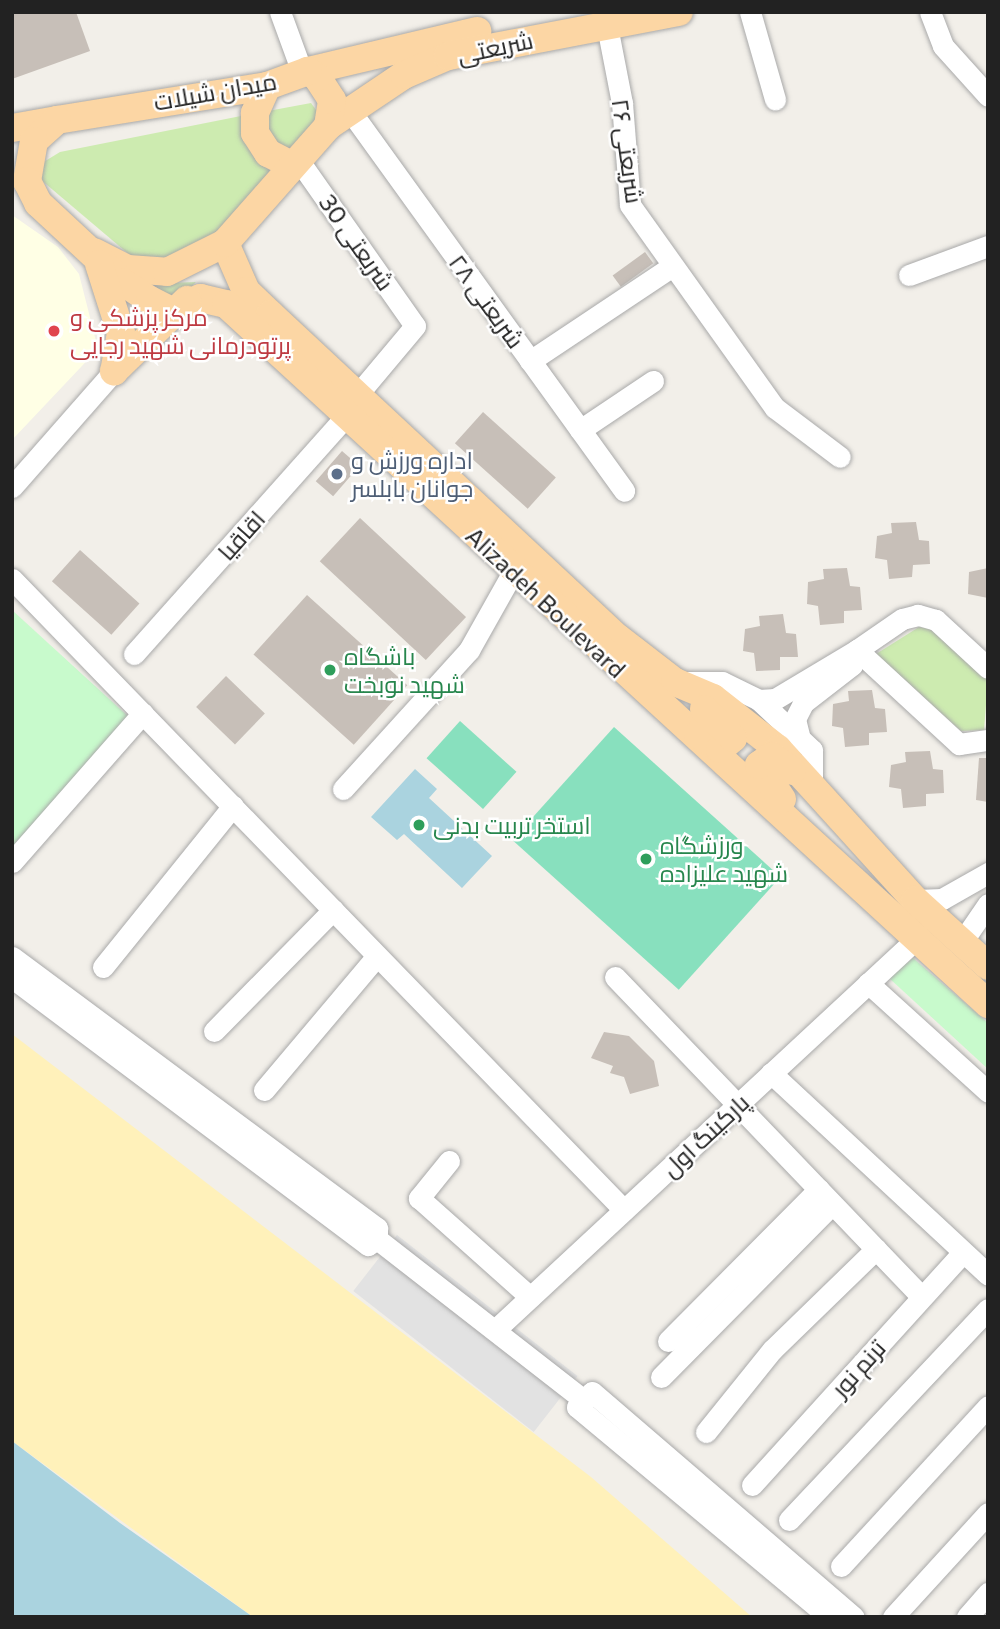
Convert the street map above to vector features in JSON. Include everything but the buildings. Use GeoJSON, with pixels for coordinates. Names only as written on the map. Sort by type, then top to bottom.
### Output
{"type":"FeatureCollection","features":[{"type":"Feature","properties":{"kind":"main road","name":"شریعتی"},"geometry":{"type":"LineString","coordinates":[[339,119],[404,75],[448,56],[598,17],[679,12]]}},
{"type":"Feature","properties":{"kind":"main road"},"geometry":{"type":"LineString","coordinates":[[305,72],[473,22],[598,17]]}},
{"type":"Feature","properties":{"kind":"main road","name":"میدان شیلات"},"geometry":{"type":"LineString","coordinates":[[12,128],[267,86],[305,72],[332,100],[339,119]]}},
{"type":"Feature","properties":{"kind":"main road"},"geometry":{"type":"LineString","coordinates":[[267,86],[255,113],[255,133],[268,153],[293,161]]}},
{"type":"Feature","properties":{"kind":"main road"},"geometry":{"type":"LineString","coordinates":[[114,370],[208,279],[225,243],[293,161],[339,119]]}},
{"type":"Feature","properties":{"kind":"main road"},"geometry":{"type":"LineString","coordinates":[[38,203],[27,181],[28,160],[34,141],[57,120]]}},
{"type":"Feature","properties":{"kind":"main road"},"geometry":{"type":"LineString","coordinates":[[12,181],[94,252],[123,282],[174,312]]}},
{"type":"Feature","properties":{"kind":"main road"},"geometry":{"type":"LineString","coordinates":[[94,252],[128,269],[167,272],[225,243]]}},
{"type":"Feature","properties":{"kind":"main road","name":"Alizadeh Boulevard"},"geometry":{"type":"LineString","coordinates":[[225,243],[246,291],[513,572],[988,1004]]}},
{"type":"Feature","properties":{"kind":"main road"},"geometry":{"type":"LineString","coordinates":[[94,252],[121,333],[114,370]]}},
{"type":"Feature","properties":{"kind":"main road","name":"Alizadeh Boulevard"},"geometry":{"type":"LineString","coordinates":[[174,312],[200,298],[218,298],[353,404],[618,638],[675,682],[713,698],[754,727],[915,901],[988,966]]}},
{"type":"Feature","properties":{"kind":"main road"},"geometry":{"type":"LineString","coordinates":[[643,693],[713,747],[729,745],[730,732],[675,682]]}},
{"type":"Feature","properties":{"kind":"main road"},"geometry":{"type":"LineString","coordinates":[[812,789],[775,757],[760,762],[762,778],[815,846]]}},
{"type":"Feature","properties":{"kind":"street"},"geometry":{"type":"LineString","coordinates":[[280,12],[305,72]]}},
{"type":"Feature","properties":{"kind":"street"},"geometry":{"type":"LineString","coordinates":[[750,12],[775,99]]}},
{"type":"Feature","properties":{"kind":"street"},"geometry":{"type":"LineString","coordinates":[[930,12],[943,46],[988,96]]}},
{"type":"Feature","properties":{"kind":"street","name":"شریعتی ۲۶"},"geometry":{"type":"LineString","coordinates":[[598,17],[622,103],[630,205],[671,267],[775,408],[839,457]]}},
{"type":"Feature","properties":{"kind":"street","name":"شریعتی ۲۸"},"geometry":{"type":"LineString","coordinates":[[339,119],[530,361],[624,491]]}},
{"type":"Feature","properties":{"kind":"street","name":"شریعتی 30"},"geometry":{"type":"LineString","coordinates":[[293,161],[415,328]]}},
{"type":"Feature","properties":{"kind":"street"},"geometry":{"type":"LineString","coordinates":[[909,275],[988,246]]}},
{"type":"Feature","properties":{"kind":"street"},"geometry":{"type":"LineString","coordinates":[[530,361],[671,267]]}},
{"type":"Feature","properties":{"kind":"street","name":"اقاقیا"},"geometry":{"type":"LineString","coordinates":[[134,654],[353,404],[415,328]]}},
{"type":"Feature","properties":{"kind":"street"},"geometry":{"type":"LineString","coordinates":[[15,478],[114,370]]}},
{"type":"Feature","properties":{"kind":"street"},"geometry":{"type":"LineString","coordinates":[[580,430],[653,381]]}},
{"type":"Feature","properties":{"kind":"street"},"geometry":{"type":"LineString","coordinates":[[343,789],[469,650],[513,572]]}},
{"type":"Feature","properties":{"kind":"street"},"geometry":{"type":"LineString","coordinates":[[12,579],[624,1210]]}},
{"type":"Feature","properties":{"kind":"street"},"geometry":{"type":"LineString","coordinates":[[759,700],[775,699],[857,650],[902,619],[918,615],[936,620],[988,668]]}},
{"type":"Feature","properties":{"kind":"street"},"geometry":{"type":"LineString","coordinates":[[812,789],[817,765],[799,734],[795,719],[803,703],[852,665],[857,650]]}},
{"type":"Feature","properties":{"kind":"street"},"geometry":{"type":"LineString","coordinates":[[857,650],[959,744],[988,740]]}},
{"type":"Feature","properties":{"kind":"street"},"geometry":{"type":"LineString","coordinates":[[675,682],[722,682],[759,700],[799,734]]}},
{"type":"Feature","properties":{"kind":"street"},"geometry":{"type":"LineString","coordinates":[[12,862],[142,713]]}},
{"type":"Feature","properties":{"kind":"street"},"geometry":{"type":"LineString","coordinates":[[103,967],[233,806]]}},
{"type":"Feature","properties":{"kind":"street"},"geometry":{"type":"LineString","coordinates":[[915,901],[942,899],[988,873]]}},
{"type":"Feature","properties":{"kind":"street"},"geometry":{"type":"LineString","coordinates":[[962,942],[988,904]]}},
{"type":"Feature","properties":{"kind":"street"},"geometry":{"type":"LineString","coordinates":[[214,1031],[333,910]]}},
{"type":"Feature","properties":{"kind":"street","name":"پارکینگ اول"},"geometry":{"type":"LineString","coordinates":[[495,1330],[915,940]]}},
{"type":"Feature","properties":{"kind":"street"},"geometry":{"type":"LineString","coordinates":[[264,1090],[377,956]]}},
{"type":"Feature","properties":{"kind":"street"},"geometry":{"type":"LineString","coordinates":[[18,972],[254,1148],[368,1245],[377,1239],[584,1400],[592,1392],[756,1544],[829,1617]]}},
{"type":"Feature","properties":{"kind":"street"},"geometry":{"type":"LineString","coordinates":[[615,977],[740,1102],[825,1197],[922,1297]]}},
{"type":"Feature","properties":{"kind":"street"},"geometry":{"type":"LineString","coordinates":[[868,984],[988,1092]]}},
{"type":"Feature","properties":{"kind":"street"},"geometry":{"type":"LineString","coordinates":[[771,1073],[988,1275]]}},
{"type":"Feature","properties":{"kind":"street"},"geometry":{"type":"LineString","coordinates":[[449,1161],[419,1198],[530,1297]]}},
{"type":"Feature","properties":{"kind":"street"},"geometry":{"type":"LineString","coordinates":[[668,1340],[825,1197]]}},
{"type":"Feature","properties":{"kind":"street"},"geometry":{"type":"LineString","coordinates":[[661,1377],[825,1197]]}},
{"type":"Feature","properties":{"kind":"street"},"geometry":{"type":"LineString","coordinates":[[706,1432],[772,1350],[876,1249]]}},
{"type":"Feature","properties":{"kind":"street","name":"ترنم نور"},"geometry":{"type":"LineString","coordinates":[[752,1485],[963,1252]]}},
{"type":"Feature","properties":{"kind":"street"},"geometry":{"type":"LineString","coordinates":[[789,1520],[988,1309]]}},
{"type":"Feature","properties":{"kind":"street"},"geometry":{"type":"LineString","coordinates":[[841,1566],[988,1406]]}},
{"type":"Feature","properties":{"kind":"street"},"geometry":{"type":"LineString","coordinates":[[893,1617],[988,1513]]}},
{"type":"Feature","properties":{"kind":"street"},"geometry":{"type":"LineString","coordinates":[[756,1544],[854,1617]]}},
{"type":"Feature","properties":{"kind":"street"},"geometry":{"type":"LineString","coordinates":[[967,1617],[988,1594]]}},
{"type":"Feature","properties":{"kind":"shaded area","name":"مرکز پزشکی و پرتودرمانی شهید رجایی"},"geometry":{"type":"Polygon","coordinates":[[[12,215],[58,247],[79,274],[98,349],[12,440],[12,215]]]}},
{"type":"Feature","properties":{"kind":"shaded area"},"geometry":{"type":"Polygon","coordinates":[[[397,1235],[577,1376],[534,1432],[353,1291],[397,1235]]]}},
{"type":"Feature","properties":{"kind":"green space"},"geometry":{"type":"Polygon","coordinates":[[[311,103],[322,118],[289,151],[277,148],[267,127],[268,111],[311,103]]]}},
{"type":"Feature","properties":{"kind":"green space"},"geometry":{"type":"Polygon","coordinates":[[[251,114],[281,169],[201,253],[138,262],[40,179],[42,163],[60,152],[251,114]]]}},
{"type":"Feature","properties":{"kind":"green space"},"geometry":{"type":"Polygon","coordinates":[[[196,282],[175,303],[145,284],[196,282]]]}},
{"type":"Feature","properties":{"kind":"green space"},"geometry":{"type":"Polygon","coordinates":[[[12,610],[130,718],[12,847],[12,610]]]}},
{"type":"Feature","properties":{"kind":"green space"},"geometry":{"type":"Polygon","coordinates":[[[919,627],[930,629],[988,680],[984,730],[961,731],[876,654],[919,627]]]}},
{"type":"Feature","properties":{"kind":"green space"},"geometry":{"type":"Polygon","coordinates":[[[460,721],[516,772],[483,809],[427,758],[460,721]]]}},
{"type":"Feature","properties":{"kind":"green space","name":"ورزشگاه شهید علیزاده"},"geometry":{"type":"Polygon","coordinates":[[[614,727],[780,877],[679,990],[512,840],[614,727]]]}},
{"type":"Feature","properties":{"kind":"green space"},"geometry":{"type":"Polygon","coordinates":[[[913,958],[988,1023],[988,1069],[889,978],[913,958]]]}},
{"type":"Feature","properties":{"kind":"sand"},"geometry":{"type":"Polygon","coordinates":[[[12,1034],[591,1477],[752,1617],[253,1617],[12,1441],[12,1034]]]}},
{"type":"Feature","properties":{"kind":"water","name":"استخر تربیت بدنی"},"geometry":{"type":"Polygon","coordinates":[[[415,769],[437,789],[429,798],[492,856],[462,888],[404,834],[397,840],[371,817],[415,769]]]}},
{"type":"Feature","properties":{"kind":"water"},"geometry":{"type":"Polygon","coordinates":[[[12,1441],[120,1523],[253,1617],[12,1617],[12,1441]]]}},
{"type":"Feature","properties":{"kind":"place","name":"مرکز پزشکی و پرتودرمانی شهید رجایی"},"geometry":{"type":"Point","coordinates":[54,331]}},
{"type":"Feature","properties":{"kind":"place","name":"اداره ورزش و جوانان بابلسر"},"geometry":{"type":"Point","coordinates":[337,474]}},
{"type":"Feature","properties":{"kind":"place","name":"باشگاه شهید نوبخت"},"geometry":{"type":"Point","coordinates":[330,670]}},
{"type":"Feature","properties":{"kind":"place","name":"استخر تربیت بدنی"},"geometry":{"type":"Point","coordinates":[419,825]}},
{"type":"Feature","properties":{"kind":"place","name":"ورزشگاه شهید علیزاده"},"geometry":{"type":"Point","coordinates":[646,859]}}]}
